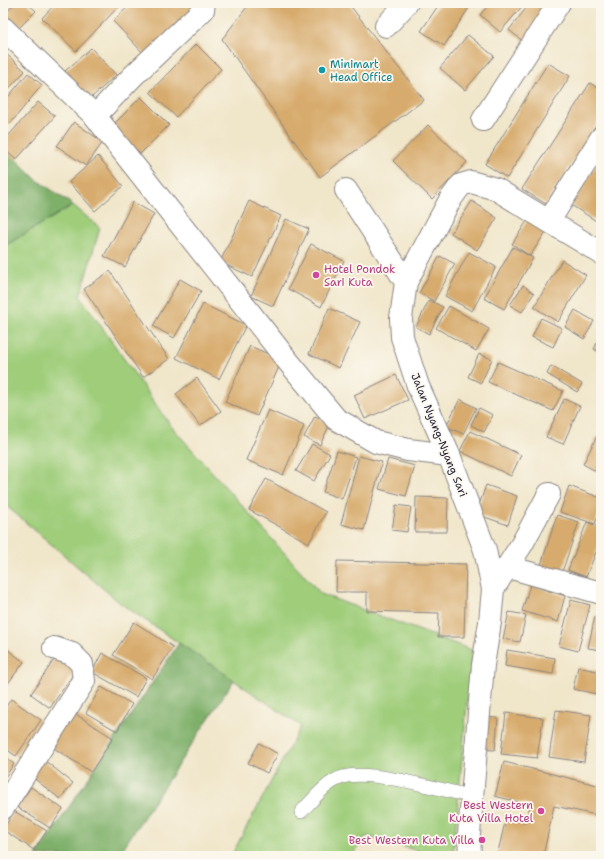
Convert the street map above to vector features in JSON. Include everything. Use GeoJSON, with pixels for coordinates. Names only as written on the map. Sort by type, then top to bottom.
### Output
{"type":"FeatureCollection","features":[{"type":"Feature","properties":{"kind":"street"},"geometry":{"type":"LineString","coordinates":[[95,116],[134,75],[203,10],[204,3]]}},
{"type":"Feature","properties":{"kind":"street"},"geometry":{"type":"LineString","coordinates":[[386,26],[407,3]]}},
{"type":"Feature","properties":{"kind":"street"},"geometry":{"type":"LineString","coordinates":[[483,120],[559,3]]}},
{"type":"Feature","properties":{"kind":"street"},"geometry":{"type":"LineString","coordinates":[[3,28],[95,116],[287,360],[336,419],[376,442],[408,450],[448,455]]}},
{"type":"Feature","properties":{"kind":"street"},"geometry":{"type":"LineString","coordinates":[[549,221],[601,138]]}},
{"type":"Feature","properties":{"kind":"street","name":"Jalan Nyang-Nyang Sari"},"geometry":{"type":"LineString","coordinates":[[470,856],[472,797],[483,665],[490,622],[493,589],[485,550],[448,455],[418,386],[402,337],[401,318],[406,282],[450,200],[461,185],[471,182],[496,189],[601,253]]}},
{"type":"Feature","properties":{"kind":"street"},"geometry":{"type":"LineString","coordinates":[[346,190],[406,282]]}},
{"type":"Feature","properties":{"kind":"street"},"geometry":{"type":"LineString","coordinates":[[493,589],[508,567],[549,494]]}},
{"type":"Feature","properties":{"kind":"street"},"geometry":{"type":"LineString","coordinates":[[508,567],[601,593]]}},
{"type":"Feature","properties":{"kind":"street"},"geometry":{"type":"LineString","coordinates":[[3,808],[84,681],[82,664],[72,654],[54,648]]}},
{"type":"Feature","properties":{"kind":"lane"},"geometry":{"type":"LineString","coordinates":[[301,812],[327,786],[343,777],[363,775],[416,784],[472,797]]}},
{"type":"Feature","properties":{"kind":"green space"},"geometry":{"type":"Polygon","coordinates":[[[3,147],[36,179],[73,205],[3,247],[3,147]]]}},
{"type":"Feature","properties":{"kind":"green space"},"geometry":{"type":"Polygon","coordinates":[[[73,205],[100,228],[80,296],[171,426],[321,594],[472,650],[453,856],[436,856],[366,836],[352,856],[231,856],[301,726],[120,603],[3,503],[3,247],[73,205]]]}},
{"type":"Feature","properties":{"kind":"green space"},"geometry":{"type":"Polygon","coordinates":[[[179,643],[234,680],[118,856],[36,856],[179,643]]]}},
{"type":"Feature","properties":{"kind":"building"},"geometry":{"type":"Polygon","coordinates":[[[15,3],[27,3],[36,11],[18,29],[3,16],[15,3]]]}},
{"type":"Feature","properties":{"kind":"building"},"geometry":{"type":"Polygon","coordinates":[[[56,3],[122,3],[76,51],[42,18],[56,3]]]}},
{"type":"Feature","properties":{"kind":"building"},"geometry":{"type":"Polygon","coordinates":[[[132,3],[192,3],[198,9],[147,57],[113,21],[132,3]]]}},
{"type":"Feature","properties":{"kind":"building","name":"Minimart Head Office"},"geometry":{"type":"Polygon","coordinates":[[[250,3],[348,3],[424,100],[320,177],[222,39],[250,3]]]}},
{"type":"Feature","properties":{"kind":"building"},"geometry":{"type":"Polygon","coordinates":[[[440,3],[472,3],[444,46],[421,31],[440,3]]]}},
{"type":"Feature","properties":{"kind":"building"},"geometry":{"type":"Polygon","coordinates":[[[490,3],[525,3],[500,32],[480,15],[490,3]]]}},
{"type":"Feature","properties":{"kind":"building"},"geometry":{"type":"Polygon","coordinates":[[[530,3],[555,3],[525,43],[509,30],[530,3]]]}},
{"type":"Feature","properties":{"kind":"building"},"geometry":{"type":"Polygon","coordinates":[[[468,35],[494,56],[465,90],[440,68],[468,35]]]}},
{"type":"Feature","properties":{"kind":"building"},"geometry":{"type":"Polygon","coordinates":[[[196,44],[221,69],[176,117],[150,92],[196,44]]]}},
{"type":"Feature","properties":{"kind":"building"},"geometry":{"type":"Polygon","coordinates":[[[91,48],[116,75],[90,99],[65,71],[91,48]]]}},
{"type":"Feature","properties":{"kind":"building"},"geometry":{"type":"Polygon","coordinates":[[[3,51],[25,71],[3,95],[3,51]]]}},
{"type":"Feature","properties":{"kind":"building"},"geometry":{"type":"Polygon","coordinates":[[[548,63],[570,76],[507,178],[485,164],[548,63]]]}},
{"type":"Feature","properties":{"kind":"building"},"geometry":{"type":"Polygon","coordinates":[[[28,73],[42,85],[10,124],[3,118],[3,103],[28,73]]]}},
{"type":"Feature","properties":{"kind":"building"},"geometry":{"type":"Polygon","coordinates":[[[590,83],[601,90],[601,117],[546,204],[522,189],[590,83]]]}},
{"type":"Feature","properties":{"kind":"building"},"geometry":{"type":"Polygon","coordinates":[[[141,97],[169,125],[138,156],[110,128],[141,97]]]}},
{"type":"Feature","properties":{"kind":"building"},"geometry":{"type":"Polygon","coordinates":[[[38,102],[55,116],[16,160],[3,148],[3,142],[38,102]]]}},
{"type":"Feature","properties":{"kind":"building"},"geometry":{"type":"Polygon","coordinates":[[[74,122],[103,142],[86,166],[57,146],[74,122]]]}},
{"type":"Feature","properties":{"kind":"building"},"geometry":{"type":"Polygon","coordinates":[[[428,125],[467,162],[432,199],[393,161],[428,125]]]}},
{"type":"Feature","properties":{"kind":"building"},"geometry":{"type":"Polygon","coordinates":[[[98,156],[123,186],[95,211],[69,182],[98,156]]]}},
{"type":"Feature","properties":{"kind":"building"},"geometry":{"type":"Polygon","coordinates":[[[601,157],[601,224],[571,205],[601,157]]]}},
{"type":"Feature","properties":{"kind":"building"},"geometry":{"type":"Polygon","coordinates":[[[249,201],[281,216],[252,277],[220,262],[249,201]]]}},
{"type":"Feature","properties":{"kind":"building"},"geometry":{"type":"Polygon","coordinates":[[[472,201],[497,218],[477,250],[451,233],[472,201]]]}},
{"type":"Feature","properties":{"kind":"building"},"geometry":{"type":"Polygon","coordinates":[[[133,202],[154,214],[125,267],[104,256],[133,202]]]}},
{"type":"Feature","properties":{"kind":"building"},"geometry":{"type":"Polygon","coordinates":[[[529,218],[547,230],[530,256],[512,244],[529,218]]]}},
{"type":"Feature","properties":{"kind":"building"},"geometry":{"type":"Polygon","coordinates":[[[286,219],[309,229],[273,306],[251,296],[286,219]]]}},
{"type":"Feature","properties":{"kind":"building","name":"Hotel Pondok Sari Kuta"},"geometry":{"type":"Polygon","coordinates":[[[311,244],[344,261],[321,307],[288,289],[311,244]]]}},
{"type":"Feature","properties":{"kind":"building"},"geometry":{"type":"Polygon","coordinates":[[[513,247],[533,258],[504,309],[484,298],[513,247]]]}},
{"type":"Feature","properties":{"kind":"building"},"geometry":{"type":"Polygon","coordinates":[[[469,252],[496,267],[472,311],[445,296],[469,252]]]}},
{"type":"Feature","properties":{"kind":"building"},"geometry":{"type":"Polygon","coordinates":[[[440,256],[455,264],[434,301],[419,293],[440,256]]]}},
{"type":"Feature","properties":{"kind":"building"},"geometry":{"type":"Polygon","coordinates":[[[562,260],[586,275],[558,322],[534,307],[562,260]]]}},
{"type":"Feature","properties":{"kind":"building"},"geometry":{"type":"Polygon","coordinates":[[[110,271],[169,359],[143,377],[84,289],[110,271]]]}},
{"type":"Feature","properties":{"kind":"building"},"geometry":{"type":"Polygon","coordinates":[[[180,279],[201,291],[174,338],[153,326],[180,279]]]}},
{"type":"Feature","properties":{"kind":"building"},"geometry":{"type":"Polygon","coordinates":[[[523,285],[534,293],[522,312],[510,305],[523,285]]]}},
{"type":"Feature","properties":{"kind":"building"},"geometry":{"type":"Polygon","coordinates":[[[429,300],[443,307],[429,334],[416,327],[429,300]]]}},
{"type":"Feature","properties":{"kind":"building"},"geometry":{"type":"Polygon","coordinates":[[[203,304],[246,325],[219,379],[176,358],[203,304]]]}},
{"type":"Feature","properties":{"kind":"building"},"geometry":{"type":"Polygon","coordinates":[[[449,306],[489,329],[476,351],[436,328],[449,306]]]}},
{"type":"Feature","properties":{"kind":"building"},"geometry":{"type":"Polygon","coordinates":[[[329,308],[360,322],[339,368],[309,354],[329,308]]]}},
{"type":"Feature","properties":{"kind":"building"},"geometry":{"type":"Polygon","coordinates":[[[575,310],[594,321],[584,339],[565,327],[575,310]]]}},
{"type":"Feature","properties":{"kind":"building"},"geometry":{"type":"Polygon","coordinates":[[[541,318],[562,328],[553,347],[532,337],[541,318]]]}},
{"type":"Feature","properties":{"kind":"building"},"geometry":{"type":"Polygon","coordinates":[[[601,335],[601,353],[594,349],[601,335]]]}},
{"type":"Feature","properties":{"kind":"building"},"geometry":{"type":"Polygon","coordinates":[[[250,346],[282,360],[257,416],[225,402],[250,346]]]}},
{"type":"Feature","properties":{"kind":"building"},"geometry":{"type":"Polygon","coordinates":[[[479,354],[492,359],[481,383],[468,377],[479,354]]]}},
{"type":"Feature","properties":{"kind":"building"},"geometry":{"type":"Polygon","coordinates":[[[498,362],[563,391],[553,411],[488,382],[498,362]]]}},
{"type":"Feature","properties":{"kind":"building"},"geometry":{"type":"Polygon","coordinates":[[[551,366],[582,384],[577,392],[547,374],[551,366]]]}},
{"type":"Feature","properties":{"kind":"building"},"geometry":{"type":"Polygon","coordinates":[[[396,375],[408,400],[365,419],[354,395],[396,375]]]}},
{"type":"Feature","properties":{"kind":"building"},"geometry":{"type":"Polygon","coordinates":[[[197,378],[221,411],[200,426],[176,394],[197,378]]]}},
{"type":"Feature","properties":{"kind":"building"},"geometry":{"type":"Polygon","coordinates":[[[460,399],[476,408],[463,434],[446,426],[460,399]]]}},
{"type":"Feature","properties":{"kind":"building"},"geometry":{"type":"Polygon","coordinates":[[[564,399],[580,406],[563,444],[546,437],[564,399]]]}},
{"type":"Feature","properties":{"kind":"building"},"geometry":{"type":"Polygon","coordinates":[[[479,408],[493,415],[484,432],[471,425],[479,408]]]}},
{"type":"Feature","properties":{"kind":"building"},"geometry":{"type":"Polygon","coordinates":[[[268,410],[304,426],[283,475],[246,460],[268,410]]]}},
{"type":"Feature","properties":{"kind":"building"},"geometry":{"type":"Polygon","coordinates":[[[315,416],[330,424],[320,445],[304,437],[315,416]]]}},
{"type":"Feature","properties":{"kind":"building"},"geometry":{"type":"Polygon","coordinates":[[[470,431],[521,455],[511,476],[460,451],[470,431]]]}},
{"type":"Feature","properties":{"kind":"building"},"geometry":{"type":"Polygon","coordinates":[[[597,436],[601,438],[601,474],[583,464],[597,436]]]}},
{"type":"Feature","properties":{"kind":"building"},"geometry":{"type":"Polygon","coordinates":[[[312,444],[330,454],[314,481],[296,471],[312,444]]]}},
{"type":"Feature","properties":{"kind":"building"},"geometry":{"type":"Polygon","coordinates":[[[337,451],[356,457],[342,499],[323,492],[337,451]]]}},
{"type":"Feature","properties":{"kind":"building"},"geometry":{"type":"Polygon","coordinates":[[[359,456],[382,462],[364,530],[341,524],[359,456]]]}},
{"type":"Feature","properties":{"kind":"building"},"geometry":{"type":"Polygon","coordinates":[[[388,459],[415,466],[406,496],[379,489],[388,459]]]}},
{"type":"Feature","properties":{"kind":"building"},"geometry":{"type":"Polygon","coordinates":[[[266,479],[326,512],[309,543],[249,510],[266,479]]]}},
{"type":"Feature","properties":{"kind":"building"},"geometry":{"type":"Polygon","coordinates":[[[486,485],[517,496],[508,525],[476,514],[486,485]]]}},
{"type":"Feature","properties":{"kind":"building"},"geometry":{"type":"Polygon","coordinates":[[[569,486],[601,498],[601,507],[595,524],[560,512],[569,486]]]}},
{"type":"Feature","properties":{"kind":"building"},"geometry":{"type":"Polygon","coordinates":[[[416,497],[448,498],[447,532],[415,532],[416,497]]]}},
{"type":"Feature","properties":{"kind":"building"},"geometry":{"type":"Polygon","coordinates":[[[396,505],[411,507],[407,532],[392,530],[396,505]]]}},
{"type":"Feature","properties":{"kind":"building"},"geometry":{"type":"Polygon","coordinates":[[[557,515],[579,522],[561,575],[540,568],[557,515]]]}},
{"type":"Feature","properties":{"kind":"building"},"geometry":{"type":"Polygon","coordinates":[[[587,522],[601,528],[601,540],[586,577],[568,570],[587,522]]]}},
{"type":"Feature","properties":{"kind":"building"},"geometry":{"type":"Polygon","coordinates":[[[337,561],[466,564],[464,637],[438,637],[439,613],[367,611],[367,592],[336,592],[337,561]]]}},
{"type":"Feature","properties":{"kind":"building"},"geometry":{"type":"Polygon","coordinates":[[[530,585],[565,596],[558,622],[522,611],[530,585]]]}},
{"type":"Feature","properties":{"kind":"building"},"geometry":{"type":"Polygon","coordinates":[[[571,600],[590,605],[578,651],[559,646],[571,600]]]}},
{"type":"Feature","properties":{"kind":"building"},"geometry":{"type":"Polygon","coordinates":[[[509,612],[526,615],[520,642],[503,639],[509,612]]]}},
{"type":"Feature","properties":{"kind":"building"},"geometry":{"type":"Polygon","coordinates":[[[595,616],[601,617],[601,650],[588,648],[595,616]]]}},
{"type":"Feature","properties":{"kind":"building"},"geometry":{"type":"Polygon","coordinates":[[[134,622],[173,647],[152,679],[113,655],[134,622]]]}},
{"type":"Feature","properties":{"kind":"building"},"geometry":{"type":"Polygon","coordinates":[[[3,646],[24,662],[3,690],[3,646]]]}},
{"type":"Feature","properties":{"kind":"building"},"geometry":{"type":"Polygon","coordinates":[[[507,650],[555,658],[553,674],[505,666],[507,650]]]}},
{"type":"Feature","properties":{"kind":"building"},"geometry":{"type":"Polygon","coordinates":[[[102,653],[146,678],[136,697],[92,672],[102,653]]]}},
{"type":"Feature","properties":{"kind":"building"},"geometry":{"type":"Polygon","coordinates":[[[58,654],[78,667],[50,708],[31,694],[58,654]]]}},
{"type":"Feature","properties":{"kind":"building"},"geometry":{"type":"Polygon","coordinates":[[[578,667],[601,672],[601,695],[573,689],[578,667]]]}},
{"type":"Feature","properties":{"kind":"building"},"geometry":{"type":"Polygon","coordinates":[[[101,687],[132,704],[117,731],[86,713],[101,687]]]}},
{"type":"Feature","properties":{"kind":"building"},"geometry":{"type":"Polygon","coordinates":[[[11,699],[41,720],[16,756],[3,747],[3,711],[11,699]]]}},
{"type":"Feature","properties":{"kind":"building"},"geometry":{"type":"Polygon","coordinates":[[[556,710],[591,715],[584,762],[549,757],[556,710]]]}},
{"type":"Feature","properties":{"kind":"building"},"geometry":{"type":"Polygon","coordinates":[[[71,711],[113,738],[91,772],[49,745],[71,711]]]}},
{"type":"Feature","properties":{"kind":"building"},"geometry":{"type":"Polygon","coordinates":[[[506,713],[543,718],[537,758],[501,754],[506,713]]]}},
{"type":"Feature","properties":{"kind":"building"},"geometry":{"type":"Polygon","coordinates":[[[480,717],[498,718],[495,750],[478,749],[480,717]]]}},
{"type":"Feature","properties":{"kind":"building"},"geometry":{"type":"Polygon","coordinates":[[[259,743],[278,754],[267,773],[248,763],[259,743]]]}},
{"type":"Feature","properties":{"kind":"building"},"geometry":{"type":"Polygon","coordinates":[[[3,756],[14,764],[3,780],[3,756]]]}},
{"type":"Feature","properties":{"kind":"building"},"geometry":{"type":"Polygon","coordinates":[[[39,756],[73,783],[60,799],[26,772],[39,756]]]}},
{"type":"Feature","properties":{"kind":"building","name":"Best Western Kuta Villa Hotel"},"geometry":{"type":"Polygon","coordinates":[[[504,762],[601,786],[601,816],[554,806],[543,856],[497,856],[506,818],[526,823],[530,805],[495,796],[504,762]]]}},
{"type":"Feature","properties":{"kind":"building"},"geometry":{"type":"Polygon","coordinates":[[[31,787],[63,809],[50,828],[17,807],[31,787]]]}},
{"type":"Feature","properties":{"kind":"building"},"geometry":{"type":"Polygon","coordinates":[[[14,811],[47,831],[34,850],[3,830],[14,811]]]}},
{"type":"Feature","properties":{"kind":"place","name":"Minimart Head Office"},"geometry":{"type":"Point","coordinates":[322,70]}},
{"type":"Feature","properties":{"kind":"place","name":"Hotel Pondok Sari Kuta"},"geometry":{"type":"Point","coordinates":[316,275]}},
{"type":"Feature","properties":{"kind":"place","name":"Best Western Kuta Villa Hotel"},"geometry":{"type":"Point","coordinates":[541,811]}},
{"type":"Feature","properties":{"kind":"place","name":"Best Western Kuta Villa"},"geometry":{"type":"Point","coordinates":[482,840]}}]}
